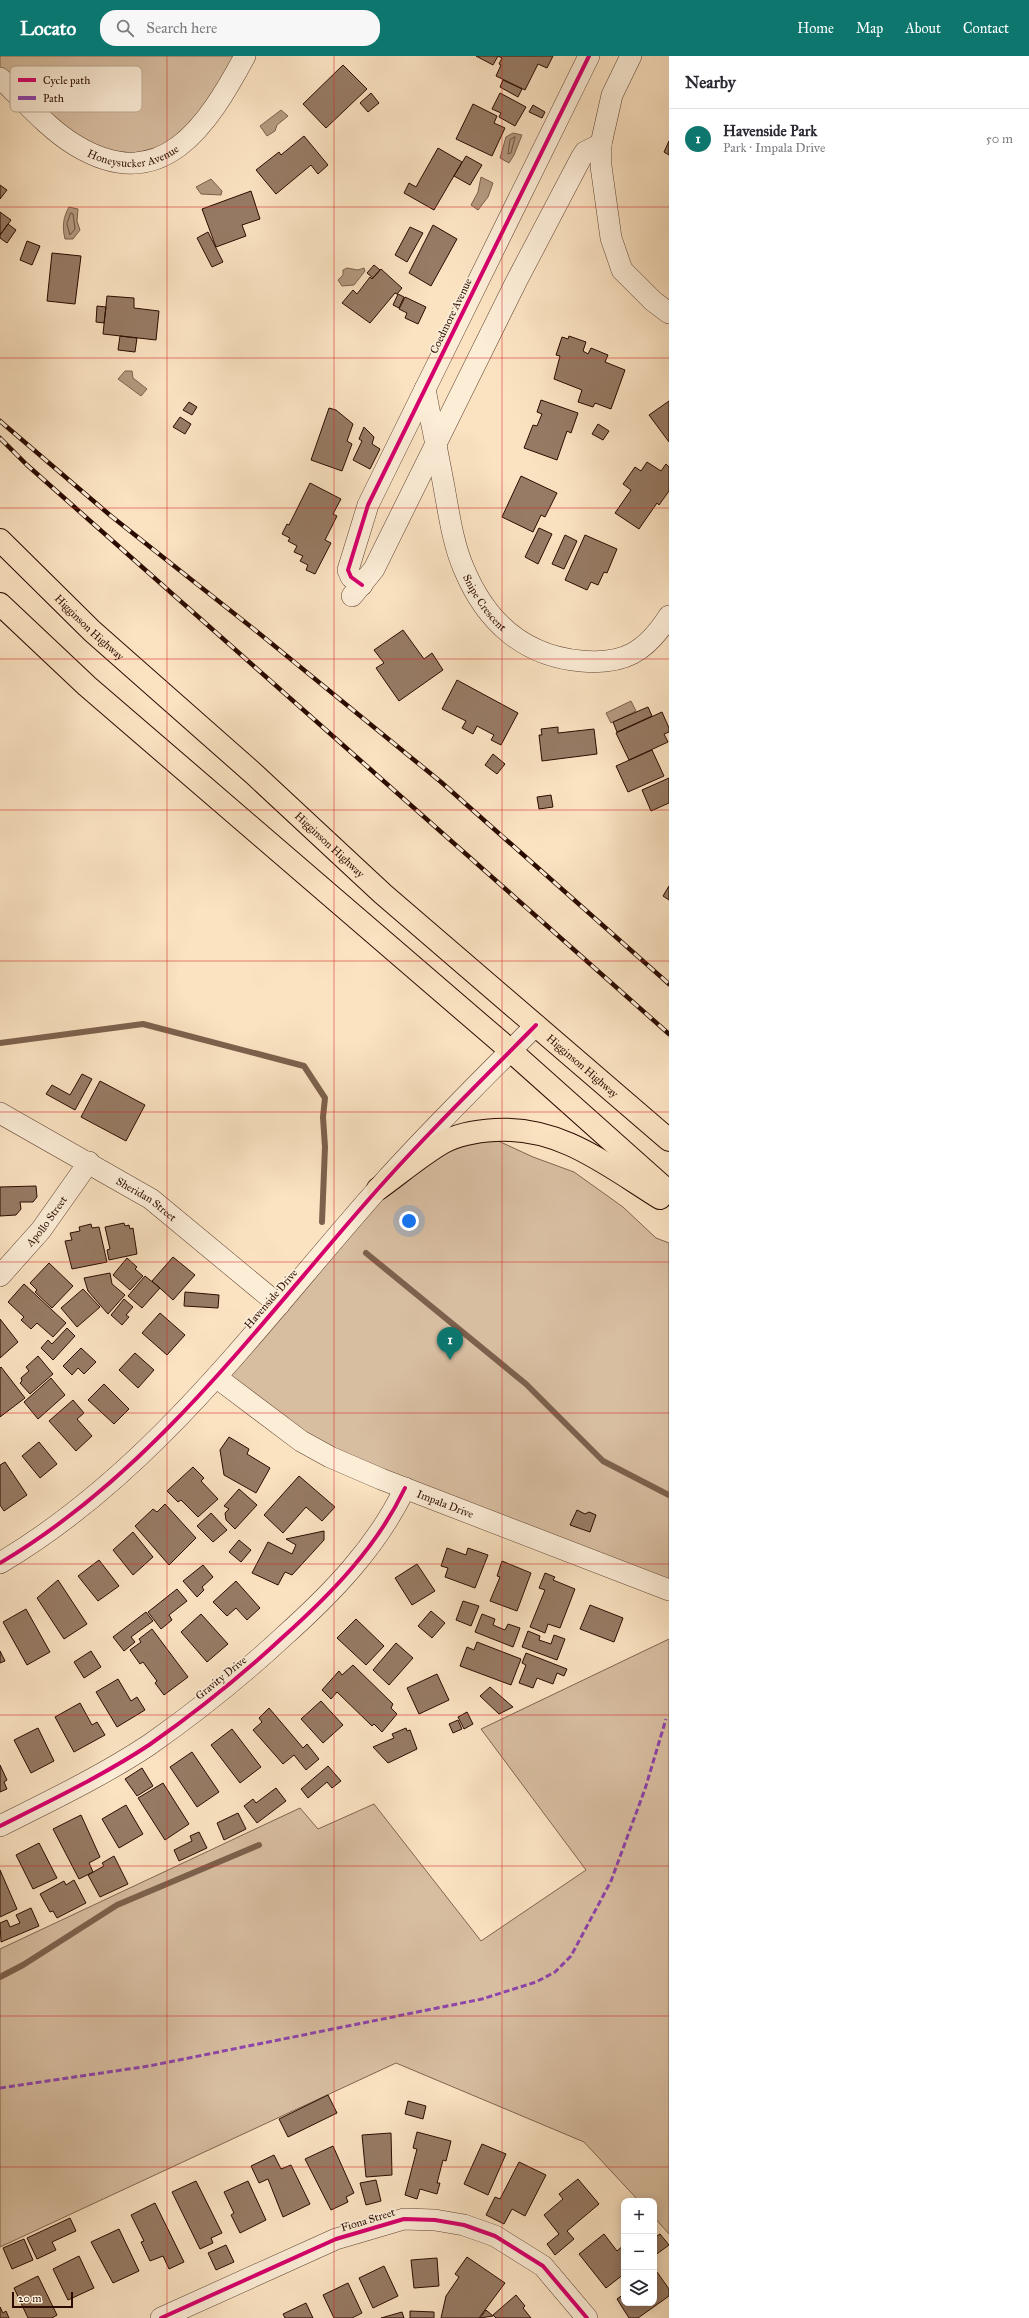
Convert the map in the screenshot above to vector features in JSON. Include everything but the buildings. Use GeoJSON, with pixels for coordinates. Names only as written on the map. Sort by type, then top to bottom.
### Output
{"type":"FeatureCollection","features":[{"type":"Feature","properties":{"kind":"highway","name":"Higginson Highway"},"geometry":{"type":"LineString","coordinates":[[0,540],[92,631],[254,774],[383,894],[669,1140]]}},
{"type":"Feature","properties":{"kind":"highway"},"geometry":{"type":"LineString","coordinates":[[0,604],[87,686],[511,1051],[669,1192]]}},
{"type":"Feature","properties":{"kind":"highway"},"geometry":{"type":"LineString","coordinates":[[378,1189],[442,1143],[457,1137],[480,1131],[515,1129],[549,1135],[584,1150],[669,1204]]}},
{"type":"Feature","properties":{"kind":"street","name":"Honeysucker Avenue"},"geometry":{"type":"LineString","coordinates":[[38,112],[74,144],[94,155],[117,163],[140,164],[163,156],[187,140],[206,122],[220,102],[246,56]]}},
{"type":"Feature","properties":{"kind":"street","name":"Coedmore Avenue"},"geometry":{"type":"LineString","coordinates":[[436,444],[377,563],[357,590],[348,570],[368,505],[589,56]]}},
{"type":"Feature","properties":{"kind":"street"},"geometry":{"type":"LineString","coordinates":[[631,56],[612,95],[601,144],[601,166],[611,238],[616,257],[622,270],[630,279],[661,307]]}},
{"type":"Feature","properties":{"kind":"street","name":"Honeysucker Avenue"},"geometry":{"type":"LineString","coordinates":[[0,78],[10,87]]}},
{"type":"Feature","properties":{"kind":"street"},"geometry":{"type":"LineString","coordinates":[[436,444],[516,282],[581,158],[585,152],[601,144]]}},
{"type":"Feature","properties":{"kind":"street","name":"Snipe Crescent"},"geometry":{"type":"LineString","coordinates":[[425,388],[452,526],[464,569],[484,605],[504,628],[520,642],[538,652],[563,659],[607,663],[624,658],[646,645],[669,616]]}},
{"type":"Feature","properties":{"kind":"street","name":"Havenside Drive"},"geometry":{"type":"LineString","coordinates":[[0,1563],[58,1526],[135,1460],[216,1377],[378,1189],[536,1025]]}},
{"type":"Feature","properties":{"kind":"street","name":"Sheridan Street"},"geometry":{"type":"LineString","coordinates":[[0,1113],[89,1162],[151,1199],[279,1305]]}},
{"type":"Feature","properties":{"kind":"street","name":"Apollo Street"},"geometry":{"type":"LineString","coordinates":[[0,1276],[41,1230],[89,1162]]}},
{"type":"Feature","properties":{"kind":"street","name":"Impala Drive"},"geometry":{"type":"LineString","coordinates":[[216,1377],[301,1441],[330,1457],[405,1488],[669,1590]]}},
{"type":"Feature","properties":{"kind":"street","name":"Gravity Drive"},"geometry":{"type":"LineString","coordinates":[[0,1826],[80,1786],[148,1745],[247,1670],[318,1606],[343,1579],[388,1520],[405,1488]]}},
{"type":"Feature","properties":{"kind":"street","name":"Fiona Street"},"geometry":{"type":"LineString","coordinates":[[161,2318],[336,2239],[404,2219],[435,2220],[464,2225],[495,2236],[543,2266],[583,2317]]}},
{"type":"Feature","properties":{"kind":"shaded area"},"geometry":{"type":"Polygon","coordinates":[[[0,56],[238,56],[194,124],[164,146],[113,158],[77,139],[48,112],[142,112],[142,66],[10,66],[10,76],[0,67],[0,56]]]}},
{"type":"Feature","properties":{"kind":"shaded area"},"geometry":{"type":"Polygon","coordinates":[[[481,1133],[533,1157],[574,1172],[623,1207],[656,1238],[669,1243],[669,1591],[381,1479],[216,1377],[377,1192],[481,1133]]]}},
{"type":"Feature","properties":{"kind":"shaded area"},"geometry":{"type":"Polygon","coordinates":[[[669,1639],[669,2234],[657,2220],[657,2198],[636,2198],[584,2142],[396,2063],[0,2247],[0,1949],[300,1808],[318,1829],[374,1804],[481,1941],[586,1870],[481,1729],[669,1639]]]}},
{"type":"Feature","properties":{"kind":"water"},"geometry":{"type":"Polygon","coordinates":[[[281,110],[288,116],[277,125],[275,131],[267,136],[260,126],[281,110]]]}},
{"type":"Feature","properties":{"kind":"water"},"geometry":{"type":"Polygon","coordinates":[[[513,133],[522,135],[509,163],[500,158],[506,137],[513,133]]]}},
{"type":"Feature","properties":{"kind":"water"},"geometry":{"type":"Polygon","coordinates":[[[481,177],[493,183],[488,197],[478,210],[471,205],[478,192],[481,177]]]}},
{"type":"Feature","properties":{"kind":"water"},"geometry":{"type":"Polygon","coordinates":[[[211,179],[222,191],[221,195],[201,194],[196,187],[211,179]]]}},
{"type":"Feature","properties":{"kind":"water"},"geometry":{"type":"Polygon","coordinates":[[[69,207],[78,209],[77,221],[80,230],[73,239],[65,239],[65,215],[69,207]]]}},
{"type":"Feature","properties":{"kind":"water"},"geometry":{"type":"Polygon","coordinates":[[[347,268],[358,270],[364,268],[365,271],[354,285],[342,286],[338,280],[343,275],[343,270],[347,268]]]}},
{"type":"Feature","properties":{"kind":"water"},"geometry":{"type":"Polygon","coordinates":[[[125,371],[132,371],[133,378],[147,389],[141,396],[118,379],[125,371]]]}},
{"type":"Feature","properties":{"kind":"water"},"geometry":{"type":"Polygon","coordinates":[[[631,701],[636,711],[611,723],[606,713],[631,701]]]}},
{"type":"Feature","properties":{"kind":"waterway"},"geometry":{"type":"LineString","coordinates":[[0,1043],[143,1024],[304,1066],[325,1098],[323,1117],[325,1147],[322,1222]]}},
{"type":"Feature","properties":{"kind":"waterway"},"geometry":{"type":"LineString","coordinates":[[366,1253],[526,1384],[603,1461],[669,1495]]}},
{"type":"Feature","properties":{"kind":"waterway"},"geometry":{"type":"LineString","coordinates":[[0,1977],[23,1965],[117,1905],[259,1845]]}},
{"type":"Feature","properties":{"kind":"railway"},"geometry":{"type":"LineString","coordinates":[[0,421],[111,516],[255,630],[441,782],[669,984]]}},
{"type":"Feature","properties":{"kind":"railway"},"geometry":{"type":"LineString","coordinates":[[0,438],[27,465],[669,1034]]}},
{"type":"Feature","properties":{"kind":"marked path"},"geometry":{"type":"LineString","coordinates":[[0,2088],[149,2066],[482,1999],[536,1982],[555,1972],[571,1956],[611,1881],[645,1789],[666,1719]]}},
{"type":"Feature","properties":{"kind":"cycle path"},"geometry":{"type":"LineString","coordinates":[[362,585],[351,577],[348,570],[368,505],[589,56]]}},
{"type":"Feature","properties":{"kind":"cycle path"},"geometry":{"type":"LineString","coordinates":[[0,1563],[56,1526],[107,1485],[156,1440],[247,1342],[396,1169],[435,1127],[536,1025]]}},
{"type":"Feature","properties":{"kind":"cycle path"},"geometry":{"type":"LineString","coordinates":[[0,1826],[76,1788],[149,1745],[235,1680],[301,1621],[352,1568],[381,1530],[394,1510],[405,1488]]}},
{"type":"Feature","properties":{"kind":"cycle path"},"geometry":{"type":"LineString","coordinates":[[161,2318],[336,2239],[404,2219],[435,2220],[464,2225],[495,2236],[543,2266],[587,2318]]}},
{"type":"Feature","properties":{"kind":"place","name":"Havenside Park"},"geometry":{"type":"Point","coordinates":[450,1360]}}]}
